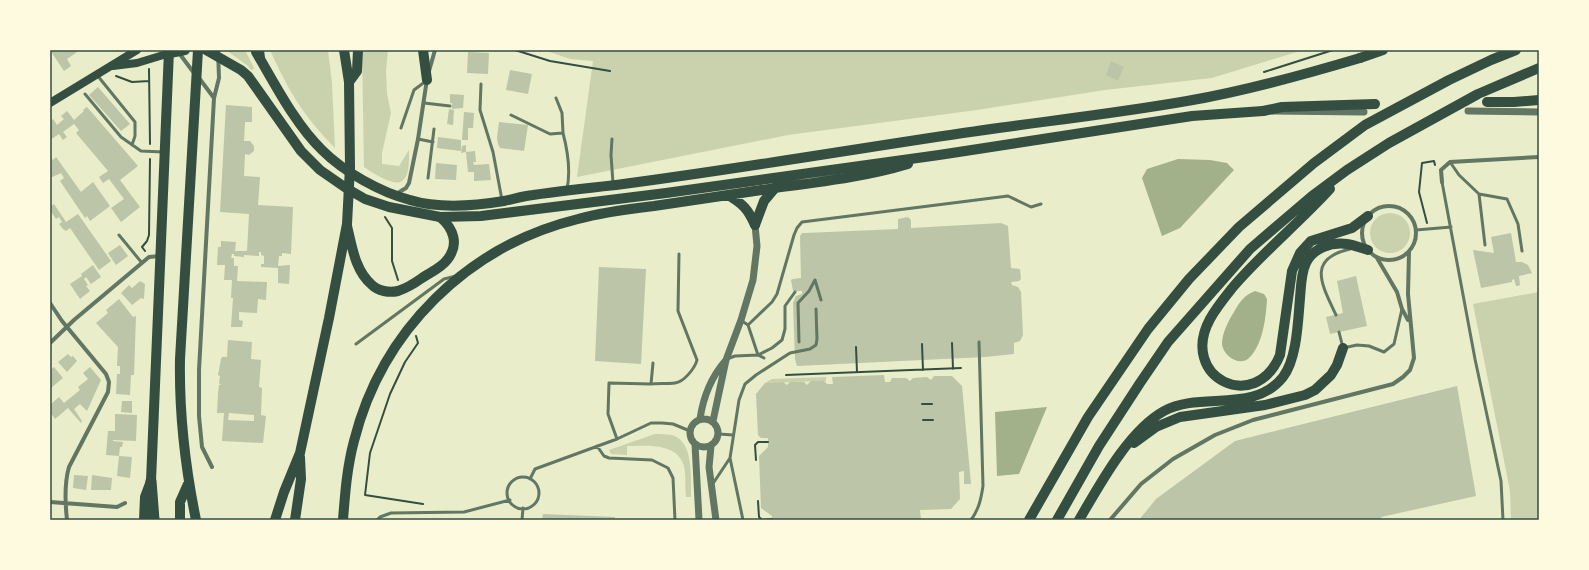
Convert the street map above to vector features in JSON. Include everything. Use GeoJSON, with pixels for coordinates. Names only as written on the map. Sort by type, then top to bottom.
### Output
{"type":"FeatureCollection","features":[{"type":"Feature","properties":{"kind":"highway"},"geometry":{"type":"LineString","coordinates":[[152,482],[154,520]]}},
{"type":"Feature","properties":{"kind":"main road"},"geometry":{"type":"LineString","coordinates":[[51,100],[104,71],[137,50]]}},
{"type":"Feature","properties":{"kind":"main road"},"geometry":{"type":"LineString","coordinates":[[196,520],[188,484],[181,414],[180,359],[198,50]]}},
{"type":"Feature","properties":{"kind":"main road"},"geometry":{"type":"LineString","coordinates":[[206,50],[218,53],[248,76],[301,151],[320,170],[365,199],[378,204],[414,213],[440,217],[481,216],[666,193],[939,155],[1192,116],[1264,111],[1282,107],[1375,104]]}},
{"type":"Feature","properties":{"kind":"main road"},"geometry":{"type":"LineString","coordinates":[[275,520],[284,492],[300,454],[329,318],[346,224],[350,167],[349,82],[344,50]]}},
{"type":"Feature","properties":{"kind":"main road"},"geometry":{"type":"LineString","coordinates":[[349,82],[357,72],[358,50]]}},
{"type":"Feature","properties":{"kind":"main road"},"geometry":{"type":"LineString","coordinates":[[423,50],[427,80]]}},
{"type":"Feature","properties":{"kind":"main road"},"geometry":{"type":"LineString","coordinates":[[258,53],[276,88],[291,111],[321,150],[345,168],[378,187],[412,201],[432,204],[474,205],[530,195],[671,178],[965,132],[1188,101],[1291,78],[1383,50]]}},
{"type":"Feature","properties":{"kind":"main road"},"geometry":{"type":"LineString","coordinates":[[1029,520],[1088,417],[1148,329],[1188,279],[1239,227],[1314,163],[1365,125],[1449,80],[1516,50]]}},
{"type":"Feature","properties":{"kind":"main road"},"geometry":{"type":"LineString","coordinates":[[104,71],[176,51],[165,152],[152,482],[145,497],[144,520]]}},
{"type":"Feature","properties":{"kind":"main road"},"geometry":{"type":"LineString","coordinates":[[1057,520],[1100,446],[1168,342],[1250,249],[1312,196],[1347,170],[1389,143],[1478,94],[1539,68]]}},
{"type":"Feature","properties":{"kind":"main road"},"geometry":{"type":"LineString","coordinates":[[1487,102],[1539,100]]}},
{"type":"Feature","properties":{"kind":"main road"},"geometry":{"type":"LineString","coordinates":[[343,520],[347,477],[354,441],[365,407],[379,376],[397,345],[421,313],[449,284],[508,245],[527,236],[578,218],[610,212],[830,181],[891,170],[939,155]]}},
{"type":"Feature","properties":{"kind":"main road"},"geometry":{"type":"LineString","coordinates":[[1347,170],[1310,210],[1280,237],[1246,272],[1209,320],[1202,346],[1206,364],[1211,373],[1222,381],[1236,386],[1254,383],[1270,373],[1276,365],[1280,354],[1292,271],[1300,252],[1311,241],[1352,228],[1368,216]]}},
{"type":"Feature","properties":{"kind":"main road"},"geometry":{"type":"LineString","coordinates":[[755,225],[764,201],[775,188]]}},
{"type":"Feature","properties":{"kind":"main road"},"geometry":{"type":"LineString","coordinates":[[728,195],[742,203],[749,212],[755,225]]}},
{"type":"Feature","properties":{"kind":"main road"},"geometry":{"type":"LineString","coordinates":[[346,224],[358,266],[366,279],[373,286],[381,290],[397,291],[407,288],[441,266],[451,253],[453,246],[453,232],[440,217]]}},
{"type":"Feature","properties":{"kind":"main road"},"geometry":{"type":"LineString","coordinates":[[1079,520],[1123,451],[1141,428],[1165,411],[1188,404],[1258,396],[1277,384],[1284,376],[1293,356],[1303,270],[1306,262],[1316,251],[1329,245],[1348,244],[1363,248]]}},
{"type":"Feature","properties":{"kind":"main road"},"geometry":{"type":"LineString","coordinates":[[1123,451],[1156,427],[1180,417],[1265,405],[1304,395],[1319,386],[1331,375],[1337,365],[1343,348]]}},
{"type":"Feature","properties":{"kind":"main road"},"geometry":{"type":"LineString","coordinates":[[295,520],[301,479],[300,454]]}},
{"type":"Feature","properties":{"kind":"main road"},"geometry":{"type":"LineString","coordinates":[[180,520],[180,502],[188,484]]}},
{"type":"Feature","properties":{"kind":"street"},"geometry":{"type":"LineString","coordinates":[[395,195],[406,188],[409,183],[418,139],[427,80],[435,50]]}},
{"type":"Feature","properties":{"kind":"street"},"geometry":{"type":"LineString","coordinates":[[1360,58],[1369,50]]}},
{"type":"Feature","properties":{"kind":"street"},"geometry":{"type":"LineString","coordinates":[[176,51],[214,98]]}},
{"type":"Feature","properties":{"kind":"street"},"geometry":{"type":"LineString","coordinates":[[212,467],[202,447],[199,416],[199,370],[214,98],[219,81],[218,53]]}},
{"type":"Feature","properties":{"kind":"street"},"geometry":{"type":"LineString","coordinates":[[1264,111],[1364,112]]}},
{"type":"Feature","properties":{"kind":"street"},"geometry":{"type":"LineString","coordinates":[[1468,111],[1539,112]]}},
{"type":"Feature","properties":{"kind":"street"},"geometry":{"type":"LineString","coordinates":[[1442,182],[1442,170],[1450,162],[1539,157]]}},
{"type":"Feature","properties":{"kind":"street"},"geometry":{"type":"LineString","coordinates":[[1110,520],[1141,484],[1173,459],[1215,435],[1253,420],[1393,384],[1403,378],[1410,370],[1414,358],[1408,294],[1409,252],[1416,238],[1416,230],[1414,222],[1408,214],[1401,209],[1392,206],[1375,210],[1368,216],[1363,224],[1363,248],[1377,258],[1386,260],[1394,260],[1409,252]]}},
{"type":"Feature","properties":{"kind":"street"},"geometry":{"type":"LineString","coordinates":[[713,421],[726,360],[741,320],[753,280],[757,246],[755,225]]}},
{"type":"Feature","properties":{"kind":"street"},"geometry":{"type":"LineString","coordinates":[[50,343],[149,257],[160,256]]}},
{"type":"Feature","properties":{"kind":"street"},"geometry":{"type":"LineString","coordinates":[[1377,258],[1397,292],[1402,309],[1410,322]]}},
{"type":"Feature","properties":{"kind":"street"},"geometry":{"type":"LineString","coordinates":[[50,303],[106,374],[109,382],[108,392],[69,467],[66,477],[65,504],[67,520]]}},
{"type":"Feature","properties":{"kind":"street"},"geometry":{"type":"LineString","coordinates":[[700,419],[704,400],[716,371],[726,360]]}},
{"type":"Feature","properties":{"kind":"street"},"geometry":{"type":"LineString","coordinates":[[704,418],[713,421],[717,425],[719,434],[716,441],[711,446],[701,447],[695,444],[691,439],[690,431],[693,423],[704,418]]}},
{"type":"Feature","properties":{"kind":"street"},"geometry":{"type":"LineString","coordinates":[[695,444],[698,520]]}},
{"type":"Feature","properties":{"kind":"street"},"geometry":{"type":"LineString","coordinates":[[711,446],[710,467],[716,520]]}},
{"type":"Feature","properties":{"kind":"street"},"geometry":{"type":"LineString","coordinates":[[50,502],[117,507],[125,503]]}},
{"type":"Feature","properties":{"kind":"lane"},"geometry":{"type":"LineString","coordinates":[[104,71],[135,122],[135,136],[132,145]]}},
{"type":"Feature","properties":{"kind":"lane"},"geometry":{"type":"LineString","coordinates":[[400,128],[414,90],[427,80]]}},
{"type":"Feature","properties":{"kind":"lane"},"geometry":{"type":"LineString","coordinates":[[481,84],[480,110],[493,152],[502,201]]}},
{"type":"Feature","properties":{"kind":"lane"},"geometry":{"type":"LineString","coordinates":[[86,94],[121,137],[141,151],[165,152]]}},
{"type":"Feature","properties":{"kind":"lane"},"geometry":{"type":"LineString","coordinates":[[556,98],[562,113],[563,133],[569,156],[569,181],[566,191]]}},
{"type":"Feature","properties":{"kind":"lane"},"geometry":{"type":"LineString","coordinates":[[424,103],[450,106]]}},
{"type":"Feature","properties":{"kind":"lane"},"geometry":{"type":"LineString","coordinates":[[511,115],[550,134],[563,133]]}},
{"type":"Feature","properties":{"kind":"lane"},"geometry":{"type":"LineString","coordinates":[[428,178],[434,129]]}},
{"type":"Feature","properties":{"kind":"lane"},"geometry":{"type":"LineString","coordinates":[[418,139],[433,142]]}},
{"type":"Feature","properties":{"kind":"lane"},"geometry":{"type":"LineString","coordinates":[[612,140],[611,155],[613,185]]}},
{"type":"Feature","properties":{"kind":"lane"},"geometry":{"type":"LineString","coordinates":[[1450,162],[1459,175],[1479,194],[1507,199],[1518,224],[1522,252]]}},
{"type":"Feature","properties":{"kind":"lane"},"geometry":{"type":"LineString","coordinates":[[1442,182],[1475,359],[1501,481],[1503,520]]}},
{"type":"Feature","properties":{"kind":"lane"},"geometry":{"type":"LineString","coordinates":[[1479,194],[1485,245]]}},
{"type":"Feature","properties":{"kind":"lane"},"geometry":{"type":"LineString","coordinates":[[748,326],[772,302],[777,294],[794,235],[802,222],[1008,196],[1031,207],[1041,204]]}},
{"type":"Feature","properties":{"kind":"lane"},"geometry":{"type":"LineString","coordinates":[[1416,230],[1451,227]]}},
{"type":"Feature","properties":{"kind":"lane"},"geometry":{"type":"LineString","coordinates":[[119,234],[142,263]]}},
{"type":"Feature","properties":{"kind":"lane"},"geometry":{"type":"LineString","coordinates":[[1336,315],[1322,284],[1322,269],[1328,259],[1336,252],[1363,248]]}},
{"type":"Feature","properties":{"kind":"lane"},"geometry":{"type":"LineString","coordinates":[[617,438],[608,414],[609,383],[677,383],[696,366],[696,360],[678,311],[679,254]]}},
{"type":"Feature","properties":{"kind":"lane"},"geometry":{"type":"LineString","coordinates":[[356,344],[444,279],[463,274]]}},
{"type":"Feature","properties":{"kind":"lane"},"geometry":{"type":"LineString","coordinates":[[799,342],[798,303],[810,291],[816,280],[821,300]]}},
{"type":"Feature","properties":{"kind":"lane"},"geometry":{"type":"LineString","coordinates":[[726,360],[735,356],[758,355],[772,348],[782,340],[785,329],[785,306],[795,292]]}},
{"type":"Feature","properties":{"kind":"lane"},"geometry":{"type":"LineString","coordinates":[[742,520],[730,458],[739,400],[745,384],[756,375],[790,353],[810,349],[816,345],[816,309]]}},
{"type":"Feature","properties":{"kind":"lane"},"geometry":{"type":"LineString","coordinates":[[1339,332],[1343,348],[1357,345],[1369,346],[1375,350],[1384,352],[1394,344],[1402,309]]}},
{"type":"Feature","properties":{"kind":"lane"},"geometry":{"type":"LineString","coordinates":[[741,320],[748,326],[758,355],[764,358]]}},
{"type":"Feature","properties":{"kind":"lane"},"geometry":{"type":"LineString","coordinates":[[971,520],[976,513],[981,500],[983,486],[979,342]]}},
{"type":"Feature","properties":{"kind":"lane"},"geometry":{"type":"LineString","coordinates":[[652,363],[652,384]]}},
{"type":"Feature","properties":{"kind":"lane"},"geometry":{"type":"LineString","coordinates":[[530,479],[535,469],[597,446],[651,423],[673,424],[690,431]]}},
{"type":"Feature","properties":{"kind":"lane"},"geometry":{"type":"LineString","coordinates":[[719,434],[733,435]]}},
{"type":"Feature","properties":{"kind":"lane"},"geometry":{"type":"LineString","coordinates":[[597,446],[604,456],[609,458],[652,460],[668,468],[672,478],[674,520]]}},
{"type":"Feature","properties":{"kind":"lane"},"geometry":{"type":"LineString","coordinates":[[712,486],[730,458]]}},
{"type":"Feature","properties":{"kind":"lane"},"geometry":{"type":"LineString","coordinates":[[522,477],[530,479],[538,486],[538,496],[533,505],[523,508],[518,507],[510,500],[509,488],[514,480],[522,477]]}},
{"type":"Feature","properties":{"kind":"lane"},"geometry":{"type":"LineString","coordinates":[[377,520],[380,517],[391,513],[464,512],[510,500]]}},
{"type":"Feature","properties":{"kind":"lane"},"geometry":{"type":"LineString","coordinates":[[522,520],[523,508]]}},
{"type":"Feature","properties":{"kind":"path"},"geometry":{"type":"LineString","coordinates":[[515,50],[550,61],[610,71]]}},
{"type":"Feature","properties":{"kind":"path"},"geometry":{"type":"LineString","coordinates":[[1269,71],[1333,50]]}},
{"type":"Feature","properties":{"kind":"path"},"geometry":{"type":"LineString","coordinates":[[149,66],[149,235],[142,247],[149,257]]}},
{"type":"Feature","properties":{"kind":"path"},"geometry":{"type":"LineString","coordinates":[[104,71],[129,82],[149,81]]}},
{"type":"Feature","properties":{"kind":"path"},"geometry":{"type":"LineString","coordinates":[[1428,229],[1419,192],[1422,163],[1434,161]]}},
{"type":"Feature","properties":{"kind":"path"},"geometry":{"type":"LineString","coordinates":[[383,215],[392,228],[392,261]]}},
{"type":"Feature","properties":{"kind":"path"},"geometry":{"type":"LineString","coordinates":[[952,343],[953,369]]}},
{"type":"Feature","properties":{"kind":"path"},"geometry":{"type":"LineString","coordinates":[[922,344],[923,370]]}},
{"type":"Feature","properties":{"kind":"path"},"geometry":{"type":"LineString","coordinates":[[856,347],[858,372]]}},
{"type":"Feature","properties":{"kind":"path"},"geometry":{"type":"LineString","coordinates":[[786,375],[961,368]]}},
{"type":"Feature","properties":{"kind":"path"},"geometry":{"type":"LineString","coordinates":[[390,394],[370,453],[365,495],[424,505]]}},
{"type":"Feature","properties":{"kind":"path"},"geometry":{"type":"LineString","coordinates":[[922,404],[932,404]]}},
{"type":"Feature","properties":{"kind":"path"},"geometry":{"type":"LineString","coordinates":[[923,420],[933,420]]}},
{"type":"Feature","properties":{"kind":"path"},"geometry":{"type":"LineString","coordinates":[[756,460],[755,446],[758,442],[768,442]]}},
{"type":"Feature","properties":{"kind":"path"},"geometry":{"type":"LineString","coordinates":[[758,501],[759,517],[762,520],[772,519]]}},
{"type":"Feature","properties":{"kind":"shaded area"},"geometry":{"type":"Polygon","coordinates":[[[226,50],[245,50],[254,69],[251,70],[248,66],[226,50]]]}},
{"type":"Feature","properties":{"kind":"shaded area"},"geometry":{"type":"Polygon","coordinates":[[[270,50],[328,50],[332,83],[335,148],[314,125],[290,90],[270,50]]]}},
{"type":"Feature","properties":{"kind":"shaded area"},"geometry":{"type":"Polygon","coordinates":[[[362,50],[388,50],[386,71],[387,94],[391,113],[382,153],[382,164],[399,166],[409,150],[408,167],[405,179],[402,181],[388,181],[364,167],[362,50]]]}},
{"type":"Feature","properties":{"kind":"shaded area"},"geometry":{"type":"Polygon","coordinates":[[[544,50],[1303,50],[1212,78],[1105,90],[977,110],[788,135],[577,177],[593,61],[570,59],[544,50]]]}},
{"type":"Feature","properties":{"kind":"shaded area"},"geometry":{"type":"Polygon","coordinates":[[[1178,159],[1210,160],[1227,163],[1234,170],[1180,228],[1162,236],[1142,178],[1147,169],[1178,159]]]}},
{"type":"Feature","properties":{"kind":"shaded area"},"geometry":{"type":"Polygon","coordinates":[[[1394,213],[1401,216],[1407,222],[1410,233],[1409,241],[1401,250],[1394,253],[1386,253],[1379,250],[1371,241],[1370,229],[1373,222],[1382,214],[1394,213]]]}},
{"type":"Feature","properties":{"kind":"shaded area"},"geometry":{"type":"Polygon","coordinates":[[[1255,291],[1264,294],[1267,299],[1266,314],[1261,338],[1258,346],[1249,358],[1237,361],[1225,353],[1222,344],[1223,336],[1230,319],[1240,302],[1255,291]]]}},
{"type":"Feature","properties":{"kind":"shaded area"},"geometry":{"type":"Polygon","coordinates":[[[1539,292],[1539,520],[1511,520],[1510,491],[1473,304],[1539,292]]]}},
{"type":"Feature","properties":{"kind":"shaded area"},"geometry":{"type":"Polygon","coordinates":[[[826,377],[826,381],[765,383],[772,379],[826,377]]]}},
{"type":"Feature","properties":{"kind":"shaded area"},"geometry":{"type":"Polygon","coordinates":[[[1047,407],[1019,474],[997,476],[995,412],[1047,407]]]}},
{"type":"Feature","properties":{"kind":"shaded area"},"geometry":{"type":"Polygon","coordinates":[[[655,434],[671,435],[678,438],[684,444],[690,461],[691,497],[686,497],[684,466],[680,458],[675,453],[668,449],[652,446],[627,446],[627,455],[611,454],[609,450],[655,434]]]}},
{"type":"Feature","properties":{"kind":"building"},"geometry":{"type":"Polygon","coordinates":[[[50,50],[80,50],[67,59],[71,66],[64,71],[50,50]]]}},
{"type":"Feature","properties":{"kind":"building"},"geometry":{"type":"Polygon","coordinates":[[[468,52],[489,53],[488,74],[467,73],[468,52]]]}},
{"type":"Feature","properties":{"kind":"building"},"geometry":{"type":"Polygon","coordinates":[[[1111,61],[1124,67],[1118,81],[1106,75],[1111,61]]]}},
{"type":"Feature","properties":{"kind":"building"},"geometry":{"type":"Polygon","coordinates":[[[510,70],[532,74],[528,94],[506,90],[510,70]]]}},
{"type":"Feature","properties":{"kind":"building"},"geometry":{"type":"Polygon","coordinates":[[[98,87],[130,124],[121,131],[89,95],[98,87]]]}},
{"type":"Feature","properties":{"kind":"building"},"geometry":{"type":"Polygon","coordinates":[[[450,94],[464,95],[463,108],[452,109],[450,94]]]}},
{"type":"Feature","properties":{"kind":"building"},"geometry":{"type":"Polygon","coordinates":[[[226,105],[252,107],[252,122],[245,122],[244,141],[250,141],[254,146],[254,151],[249,155],[245,154],[244,176],[260,177],[258,205],[293,207],[291,254],[282,253],[282,256],[279,256],[278,266],[290,265],[289,284],[278,283],[278,268],[261,267],[261,264],[264,264],[264,256],[261,255],[261,252],[259,252],[259,256],[244,255],[244,257],[234,256],[234,254],[232,254],[231,258],[234,258],[234,266],[238,266],[237,281],[267,282],[266,300],[258,299],[257,313],[239,312],[239,320],[243,321],[242,327],[231,327],[233,298],[231,298],[232,280],[224,280],[225,265],[217,265],[218,247],[221,247],[221,241],[236,242],[235,251],[247,251],[249,214],[220,212],[226,105]]]}},
{"type":"Feature","properties":{"kind":"building"},"geometry":{"type":"Polygon","coordinates":[[[87,107],[138,166],[120,180],[140,207],[121,222],[111,208],[124,199],[109,179],[103,183],[99,177],[108,171],[76,133],[79,130],[74,124],[63,132],[67,137],[63,140],[59,134],[50,140],[50,121],[53,119],[57,125],[64,119],[61,116],[67,111],[74,120],[87,107]]]}},
{"type":"Feature","properties":{"kind":"building"},"geometry":{"type":"Polygon","coordinates":[[[449,109],[454,110],[453,125],[447,124],[449,109]]]}},
{"type":"Feature","properties":{"kind":"building"},"geometry":{"type":"Polygon","coordinates":[[[464,112],[474,113],[473,128],[468,128],[468,140],[462,140],[464,112]]]}},
{"type":"Feature","properties":{"kind":"building"},"geometry":{"type":"Polygon","coordinates":[[[499,122],[528,125],[524,151],[500,148],[497,138],[499,122]]]}},
{"type":"Feature","properties":{"kind":"building"},"geometry":{"type":"Polygon","coordinates":[[[438,137],[461,140],[461,151],[437,148],[438,137]]]}},
{"type":"Feature","properties":{"kind":"building"},"geometry":{"type":"Polygon","coordinates":[[[466,145],[466,152],[461,153],[462,146],[466,145]]]}},
{"type":"Feature","properties":{"kind":"building"},"geometry":{"type":"Polygon","coordinates":[[[475,151],[476,162],[473,162],[474,165],[489,164],[491,180],[474,181],[474,172],[468,172],[466,152],[475,151]]]}},
{"type":"Feature","properties":{"kind":"building"},"geometry":{"type":"Polygon","coordinates":[[[50,156],[53,160],[56,157],[81,192],[93,182],[110,206],[90,221],[87,216],[85,218],[60,181],[64,178],[61,173],[50,178],[50,156]]]}},
{"type":"Feature","properties":{"kind":"building"},"geometry":{"type":"Polygon","coordinates":[[[436,163],[457,165],[456,180],[435,179],[436,163]]]}},
{"type":"Feature","properties":{"kind":"building"},"geometry":{"type":"Polygon","coordinates":[[[54,204],[66,222],[78,214],[111,261],[99,270],[70,228],[66,231],[59,224],[62,222],[59,217],[56,219],[50,210],[50,207],[54,204]]]}},
{"type":"Feature","properties":{"kind":"building"},"geometry":{"type":"Polygon","coordinates":[[[908,217],[911,220],[911,228],[1001,223],[1008,226],[1011,268],[1020,269],[1021,279],[1019,281],[1011,282],[1012,285],[1018,287],[1021,292],[1023,335],[1020,341],[1014,343],[1014,354],[985,357],[797,366],[795,359],[793,303],[796,296],[802,294],[802,291],[793,291],[791,280],[801,278],[800,236],[802,233],[898,229],[898,219],[908,217]]]}},
{"type":"Feature","properties":{"kind":"building"},"geometry":{"type":"Polygon","coordinates":[[[1511,233],[1516,262],[1522,262],[1528,265],[1532,273],[1519,276],[1520,285],[1518,286],[1516,286],[1514,279],[1512,282],[1481,288],[1473,250],[1494,253],[1491,237],[1511,233]]]}},
{"type":"Feature","properties":{"kind":"building"},"geometry":{"type":"Polygon","coordinates":[[[120,245],[128,256],[116,265],[108,253],[120,245]]]}},
{"type":"Feature","properties":{"kind":"building"},"geometry":{"type":"Polygon","coordinates":[[[93,265],[101,277],[91,284],[86,277],[84,279],[88,285],[86,286],[90,291],[80,299],[70,284],[82,276],[81,274],[93,265]]]}},
{"type":"Feature","properties":{"kind":"building"},"geometry":{"type":"Polygon","coordinates":[[[599,267],[646,269],[641,364],[595,361],[599,267]]]}},
{"type":"Feature","properties":{"kind":"building"},"geometry":{"type":"Polygon","coordinates":[[[1356,276],[1367,326],[1330,334],[1326,317],[1343,313],[1337,281],[1356,276]]]}},
{"type":"Feature","properties":{"kind":"building"},"geometry":{"type":"Polygon","coordinates":[[[140,281],[145,284],[144,299],[141,298],[132,305],[121,293],[129,285],[132,288],[140,281]]]}},
{"type":"Feature","properties":{"kind":"building"},"geometry":{"type":"Polygon","coordinates":[[[119,299],[133,317],[136,316],[134,375],[131,375],[130,395],[116,394],[117,374],[120,374],[120,366],[117,366],[118,347],[96,323],[108,313],[106,310],[119,299]]]}},
{"type":"Feature","properties":{"kind":"building"},"geometry":{"type":"Polygon","coordinates":[[[228,340],[252,342],[251,359],[261,360],[259,387],[262,388],[261,415],[266,416],[263,443],[222,441],[224,413],[217,413],[219,385],[221,385],[219,383],[220,376],[218,375],[222,357],[227,357],[228,340]],[[229,413],[228,420],[254,421],[254,415],[229,413]]]}},
{"type":"Feature","properties":{"kind":"building"},"geometry":{"type":"Polygon","coordinates":[[[68,354],[71,357],[73,356],[77,361],[67,372],[58,362],[68,354]]]}},
{"type":"Feature","properties":{"kind":"building"},"geometry":{"type":"Polygon","coordinates":[[[54,367],[63,378],[51,388],[50,370],[54,367]]]}},
{"type":"Feature","properties":{"kind":"building"},"geometry":{"type":"Polygon","coordinates":[[[90,367],[101,380],[87,411],[80,404],[74,409],[82,421],[81,423],[68,408],[55,419],[50,412],[50,405],[59,397],[64,403],[80,390],[78,387],[88,379],[83,373],[90,367]]]}},
{"type":"Feature","properties":{"kind":"building"},"geometry":{"type":"Polygon","coordinates":[[[884,375],[885,382],[890,382],[892,378],[906,378],[910,381],[913,378],[927,377],[931,380],[934,376],[952,376],[962,386],[971,484],[964,484],[964,471],[959,472],[960,499],[951,509],[920,510],[921,520],[772,520],[772,516],[761,508],[759,456],[768,447],[768,438],[761,438],[758,435],[756,394],[765,383],[783,382],[787,385],[790,382],[804,382],[807,385],[811,381],[824,381],[827,384],[833,384],[832,377],[884,375]]]}},
{"type":"Feature","properties":{"kind":"building"},"geometry":{"type":"Polygon","coordinates":[[[1457,386],[1476,496],[1381,517],[1382,520],[1139,520],[1156,499],[1235,441],[1457,386]]]}},
{"type":"Feature","properties":{"kind":"building"},"geometry":{"type":"Polygon","coordinates":[[[122,401],[132,401],[132,413],[121,412],[122,401]]]}},
{"type":"Feature","properties":{"kind":"building"},"geometry":{"type":"Polygon","coordinates":[[[115,414],[137,415],[136,441],[113,440],[123,442],[122,447],[120,447],[119,456],[106,455],[108,431],[115,431],[115,414]]]}},
{"type":"Feature","properties":{"kind":"building"},"geometry":{"type":"Polygon","coordinates":[[[119,456],[132,457],[130,478],[117,476],[119,456]]]}},
{"type":"Feature","properties":{"kind":"building"},"geometry":{"type":"Polygon","coordinates":[[[74,475],[88,476],[86,490],[73,488],[74,475]]]}},
{"type":"Feature","properties":{"kind":"building"},"geometry":{"type":"Polygon","coordinates":[[[92,475],[112,478],[111,490],[91,490],[92,475]]]}},
{"type":"Feature","properties":{"kind":"building"},"geometry":{"type":"Polygon","coordinates":[[[543,514],[615,517],[615,520],[542,520],[543,514]]]}}]}
